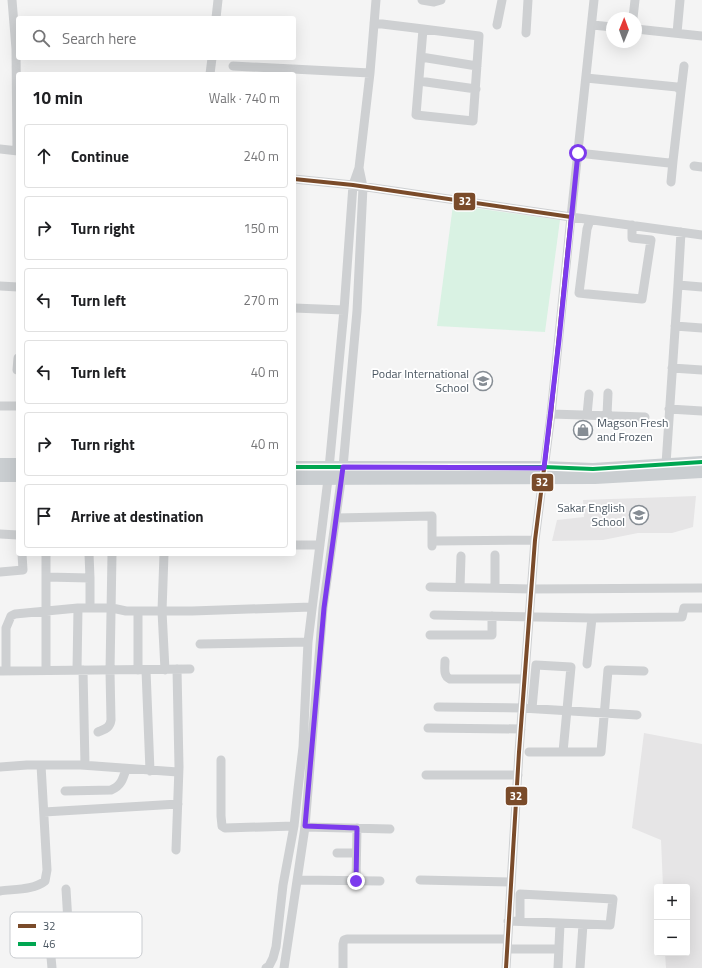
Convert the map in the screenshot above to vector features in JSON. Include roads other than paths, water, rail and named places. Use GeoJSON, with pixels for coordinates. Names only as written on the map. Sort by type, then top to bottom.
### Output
{"type":"FeatureCollection","features":[{"type":"Feature","properties":{"kind":"main road"},"geometry":{"type":"LineString","coordinates":[[666,469],[702,462]]}},
{"type":"Feature","properties":{"kind":"main road"},"geometry":{"type":"LineString","coordinates":[[0,464],[16,464]]}},
{"type":"Feature","properties":{"kind":"main road"},"geometry":{"type":"LineString","coordinates":[[296,467],[329,473],[544,473],[593,469],[666,469],[702,472]]}},
{"type":"Feature","properties":{"kind":"main road"},"geometry":{"type":"LineString","coordinates":[[296,479],[329,473]]}},
{"type":"Feature","properties":{"kind":"main road"},"geometry":{"type":"LineString","coordinates":[[0,476],[16,476]]}},
{"type":"Feature","properties":{"kind":"street"},"geometry":{"type":"LineString","coordinates":[[12,0],[16,49]]}},
{"type":"Feature","properties":{"kind":"street"},"geometry":{"type":"LineString","coordinates":[[216,16],[218,0]]}},
{"type":"Feature","properties":{"kind":"street"},"geometry":{"type":"LineString","coordinates":[[266,968],[269,966],[273,958],[283,885],[294,826],[303,747],[311,607],[329,473],[344,310],[352,186],[359,168],[370,73],[376,0]]}},
{"type":"Feature","properties":{"kind":"street"},"geometry":{"type":"LineString","coordinates":[[422,0],[434,2],[441,0]]}},
{"type":"Feature","properties":{"kind":"street"},"geometry":{"type":"LineString","coordinates":[[497,25],[502,0]]}},
{"type":"Feature","properties":{"kind":"street"},"geometry":{"type":"LineString","coordinates":[[526,33],[528,0]]}},
{"type":"Feature","properties":{"kind":"street"},"geometry":{"type":"LineString","coordinates":[[527,708],[524,679],[535,540],[552,414],[571,217],[593,25],[594,0]]}},
{"type":"Feature","properties":{"kind":"street"},"geometry":{"type":"LineString","coordinates":[[634,12],[635,0]]}},
{"type":"Feature","properties":{"kind":"street"},"geometry":{"type":"LineString","coordinates":[[677,33],[680,0]]}},
{"type":"Feature","properties":{"kind":"street"},"geometry":{"type":"LineString","coordinates":[[374,23],[423,29],[479,36],[474,121],[416,115],[423,29]]}},
{"type":"Feature","properties":{"kind":"street"},"geometry":{"type":"LineString","coordinates":[[593,25],[606,26]]}},
{"type":"Feature","properties":{"kind":"street"},"geometry":{"type":"LineString","coordinates":[[642,30],[702,36]]}},
{"type":"Feature","properties":{"kind":"street"},"geometry":{"type":"LineString","coordinates":[[421,58],[477,66]]}},
{"type":"Feature","properties":{"kind":"street"},"geometry":{"type":"LineString","coordinates":[[16,60],[16,72]]}},
{"type":"Feature","properties":{"kind":"street"},"geometry":{"type":"LineString","coordinates":[[210,72],[212,60]]}},
{"type":"Feature","properties":{"kind":"street"},"geometry":{"type":"LineString","coordinates":[[233,66],[370,73]]}},
{"type":"Feature","properties":{"kind":"street"},"geometry":{"type":"LineString","coordinates":[[671,182],[684,66]]}},
{"type":"Feature","properties":{"kind":"street"},"geometry":{"type":"LineString","coordinates":[[586,78],[677,87],[681,91]]}},
{"type":"Feature","properties":{"kind":"street"},"geometry":{"type":"LineString","coordinates":[[419,81],[476,89]]}},
{"type":"Feature","properties":{"kind":"street"},"geometry":{"type":"LineString","coordinates":[[0,149],[16,151]]}},
{"type":"Feature","properties":{"kind":"street"},"geometry":{"type":"LineString","coordinates":[[578,153],[669,163],[673,161]]}},
{"type":"Feature","properties":{"kind":"street"},"geometry":{"type":"LineString","coordinates":[[284,968],[305,826],[320,645],[342,473],[357,311],[363,187],[359,168]]}},
{"type":"Feature","properties":{"kind":"street"},"geometry":{"type":"LineString","coordinates":[[296,179],[363,187],[702,235]]}},
{"type":"Feature","properties":{"kind":"street"},"geometry":{"type":"LineString","coordinates":[[590,220],[587,230],[579,293],[642,299],[652,240],[632,238],[632,226]]}},
{"type":"Feature","properties":{"kind":"street"},"geometry":{"type":"LineString","coordinates":[[666,469],[681,232]]}},
{"type":"Feature","properties":{"kind":"street"},"geometry":{"type":"LineString","coordinates":[[678,285],[702,287]]}},
{"type":"Feature","properties":{"kind":"street"},"geometry":{"type":"LineString","coordinates":[[0,286],[16,287]]}},
{"type":"Feature","properties":{"kind":"street"},"geometry":{"type":"LineString","coordinates":[[296,308],[344,310]]}},
{"type":"Feature","properties":{"kind":"street"},"geometry":{"type":"LineString","coordinates":[[675,326],[702,328]]}},
{"type":"Feature","properties":{"kind":"street"},"geometry":{"type":"LineString","coordinates":[[672,368],[702,370]]}},
{"type":"Feature","properties":{"kind":"street"},"geometry":{"type":"LineString","coordinates":[[608,393],[608,415]]}},
{"type":"Feature","properties":{"kind":"street"},"geometry":{"type":"LineString","coordinates":[[587,415],[589,394]]}},
{"type":"Feature","properties":{"kind":"street"},"geometry":{"type":"LineString","coordinates":[[0,406],[16,406]]}},
{"type":"Feature","properties":{"kind":"street"},"geometry":{"type":"LineString","coordinates":[[669,409],[702,410]]}},
{"type":"Feature","properties":{"kind":"street"},"geometry":{"type":"LineString","coordinates":[[552,414],[645,417]]}},
{"type":"Feature","properties":{"kind":"street"},"geometry":{"type":"LineString","coordinates":[[336,518],[432,516],[434,544],[535,540]]}},
{"type":"Feature","properties":{"kind":"street"},"geometry":{"type":"LineString","coordinates":[[0,534],[16,535]]}},
{"type":"Feature","properties":{"kind":"street"},"geometry":{"type":"LineString","coordinates":[[296,545],[320,544]]}},
{"type":"Feature","properties":{"kind":"street"},"geometry":{"type":"LineString","coordinates":[[495,555],[495,588]]}},
{"type":"Feature","properties":{"kind":"street"},"geometry":{"type":"LineString","coordinates":[[0,572],[23,570],[22,556]]}},
{"type":"Feature","properties":{"kind":"street"},"geometry":{"type":"LineString","coordinates":[[46,556],[46,670]]}},
{"type":"Feature","properties":{"kind":"street"},"geometry":{"type":"LineString","coordinates":[[89,556],[90,608]]}},
{"type":"Feature","properties":{"kind":"street"},"geometry":{"type":"LineString","coordinates":[[98,732],[107,728],[110,724],[112,556]]}},
{"type":"Feature","properties":{"kind":"street"},"geometry":{"type":"LineString","coordinates":[[164,556],[162,611],[165,670]]}},
{"type":"Feature","properties":{"kind":"street"},"geometry":{"type":"LineString","coordinates":[[460,588],[461,556]]}},
{"type":"Feature","properties":{"kind":"street"},"geometry":{"type":"LineString","coordinates":[[46,577],[90,578]]}},
{"type":"Feature","properties":{"kind":"street"},"geometry":{"type":"LineString","coordinates":[[430,587],[531,589],[702,588]]}},
{"type":"Feature","properties":{"kind":"street"},"geometry":{"type":"LineString","coordinates":[[190,669],[3,671],[6,628],[11,616],[46,610],[56,611],[78,608],[112,608],[126,611],[162,611],[311,607]]}},
{"type":"Feature","properties":{"kind":"street"},"geometry":{"type":"LineString","coordinates":[[78,608],[84,766]]}},
{"type":"Feature","properties":{"kind":"street"},"geometry":{"type":"LineString","coordinates":[[434,614],[592,618],[682,617],[684,608],[702,608]]}},
{"type":"Feature","properties":{"kind":"street"},"geometry":{"type":"LineString","coordinates":[[138,611],[150,771]]}},
{"type":"Feature","properties":{"kind":"street"},"geometry":{"type":"LineString","coordinates":[[430,635],[492,635],[492,616]]}},
{"type":"Feature","properties":{"kind":"street"},"geometry":{"type":"LineString","coordinates":[[587,664],[592,618]]}},
{"type":"Feature","properties":{"kind":"street"},"geometry":{"type":"LineString","coordinates":[[200,644],[308,642]]}},
{"type":"Feature","properties":{"kind":"street"},"geometry":{"type":"LineString","coordinates":[[445,661],[445,675],[446,678],[450,680],[524,679]]}},
{"type":"Feature","properties":{"kind":"street"},"geometry":{"type":"LineString","coordinates":[[506,968],[521,729],[536,665],[571,667],[563,752]]}},
{"type":"Feature","properties":{"kind":"street"},"geometry":{"type":"LineString","coordinates":[[176,850],[178,804],[177,670]]}},
{"type":"Feature","properties":{"kind":"street"},"geometry":{"type":"LineString","coordinates":[[529,752],[602,752],[608,670],[644,671]]}},
{"type":"Feature","properties":{"kind":"street"},"geometry":{"type":"LineString","coordinates":[[438,707],[527,708],[637,715]]}},
{"type":"Feature","properties":{"kind":"street"},"geometry":{"type":"LineString","coordinates":[[428,728],[521,729]]}},
{"type":"Feature","properties":{"kind":"street"},"geometry":{"type":"LineString","coordinates":[[221,760],[220,816],[222,826],[225,828],[294,826]]}},
{"type":"Feature","properties":{"kind":"street"},"geometry":{"type":"LineString","coordinates":[[0,767],[41,764],[178,772]]}},
{"type":"Feature","properties":{"kind":"street"},"geometry":{"type":"LineString","coordinates":[[0,891],[35,886],[42,884],[45,881],[47,870],[41,764]]}},
{"type":"Feature","properties":{"kind":"street"},"geometry":{"type":"LineString","coordinates":[[65,791],[110,790],[117,788],[123,779],[126,769]]}},
{"type":"Feature","properties":{"kind":"street"},"geometry":{"type":"LineString","coordinates":[[426,776],[518,775]]}},
{"type":"Feature","properties":{"kind":"street"},"geometry":{"type":"LineString","coordinates":[[44,812],[178,804]]}},
{"type":"Feature","properties":{"kind":"street"},"geometry":{"type":"LineString","coordinates":[[305,826],[390,829]]}},
{"type":"Feature","properties":{"kind":"street"},"geometry":{"type":"LineString","coordinates":[[356,881],[357,828]]}},
{"type":"Feature","properties":{"kind":"street"},"geometry":{"type":"LineString","coordinates":[[337,853],[356,853]]}},
{"type":"Feature","properties":{"kind":"street"},"geometry":{"type":"LineString","coordinates":[[297,880],[380,881]]}},
{"type":"Feature","properties":{"kind":"street"},"geometry":{"type":"LineString","coordinates":[[420,880],[511,882]]}},
{"type":"Feature","properties":{"kind":"street"},"geometry":{"type":"LineString","coordinates":[[66,889],[67,912]]}},
{"type":"Feature","properties":{"kind":"street"},"geometry":{"type":"LineString","coordinates":[[508,921],[610,925],[613,899],[520,894],[520,921]]}},
{"type":"Feature","properties":{"kind":"street"},"geometry":{"type":"LineString","coordinates":[[558,968],[560,924]]}},
{"type":"Feature","properties":{"kind":"street"},"geometry":{"type":"LineString","coordinates":[[580,968],[583,924]]}},
{"type":"Feature","properties":{"kind":"street"},"geometry":{"type":"LineString","coordinates":[[343,968],[342,944],[344,940],[347,939],[507,939]]}},
{"type":"Feature","properties":{"kind":"street"},"geometry":{"type":"LineString","coordinates":[[507,949],[559,949]]}},
{"type":"Feature","properties":{"kind":"street"},"geometry":{"type":"LineString","coordinates":[[51,958],[52,968]]}},
{"type":"Feature","properties":{"kind":"place","name":"Podar International School"},"geometry":{"type":"Point","coordinates":[483,381]}},
{"type":"Feature","properties":{"kind":"place","name":"Magson Fresh and Frozen"},"geometry":{"type":"Point","coordinates":[583,430]}},
{"type":"Feature","properties":{"kind":"place","name":"Sakar English School"},"geometry":{"type":"Point","coordinates":[639,515]}}]}
